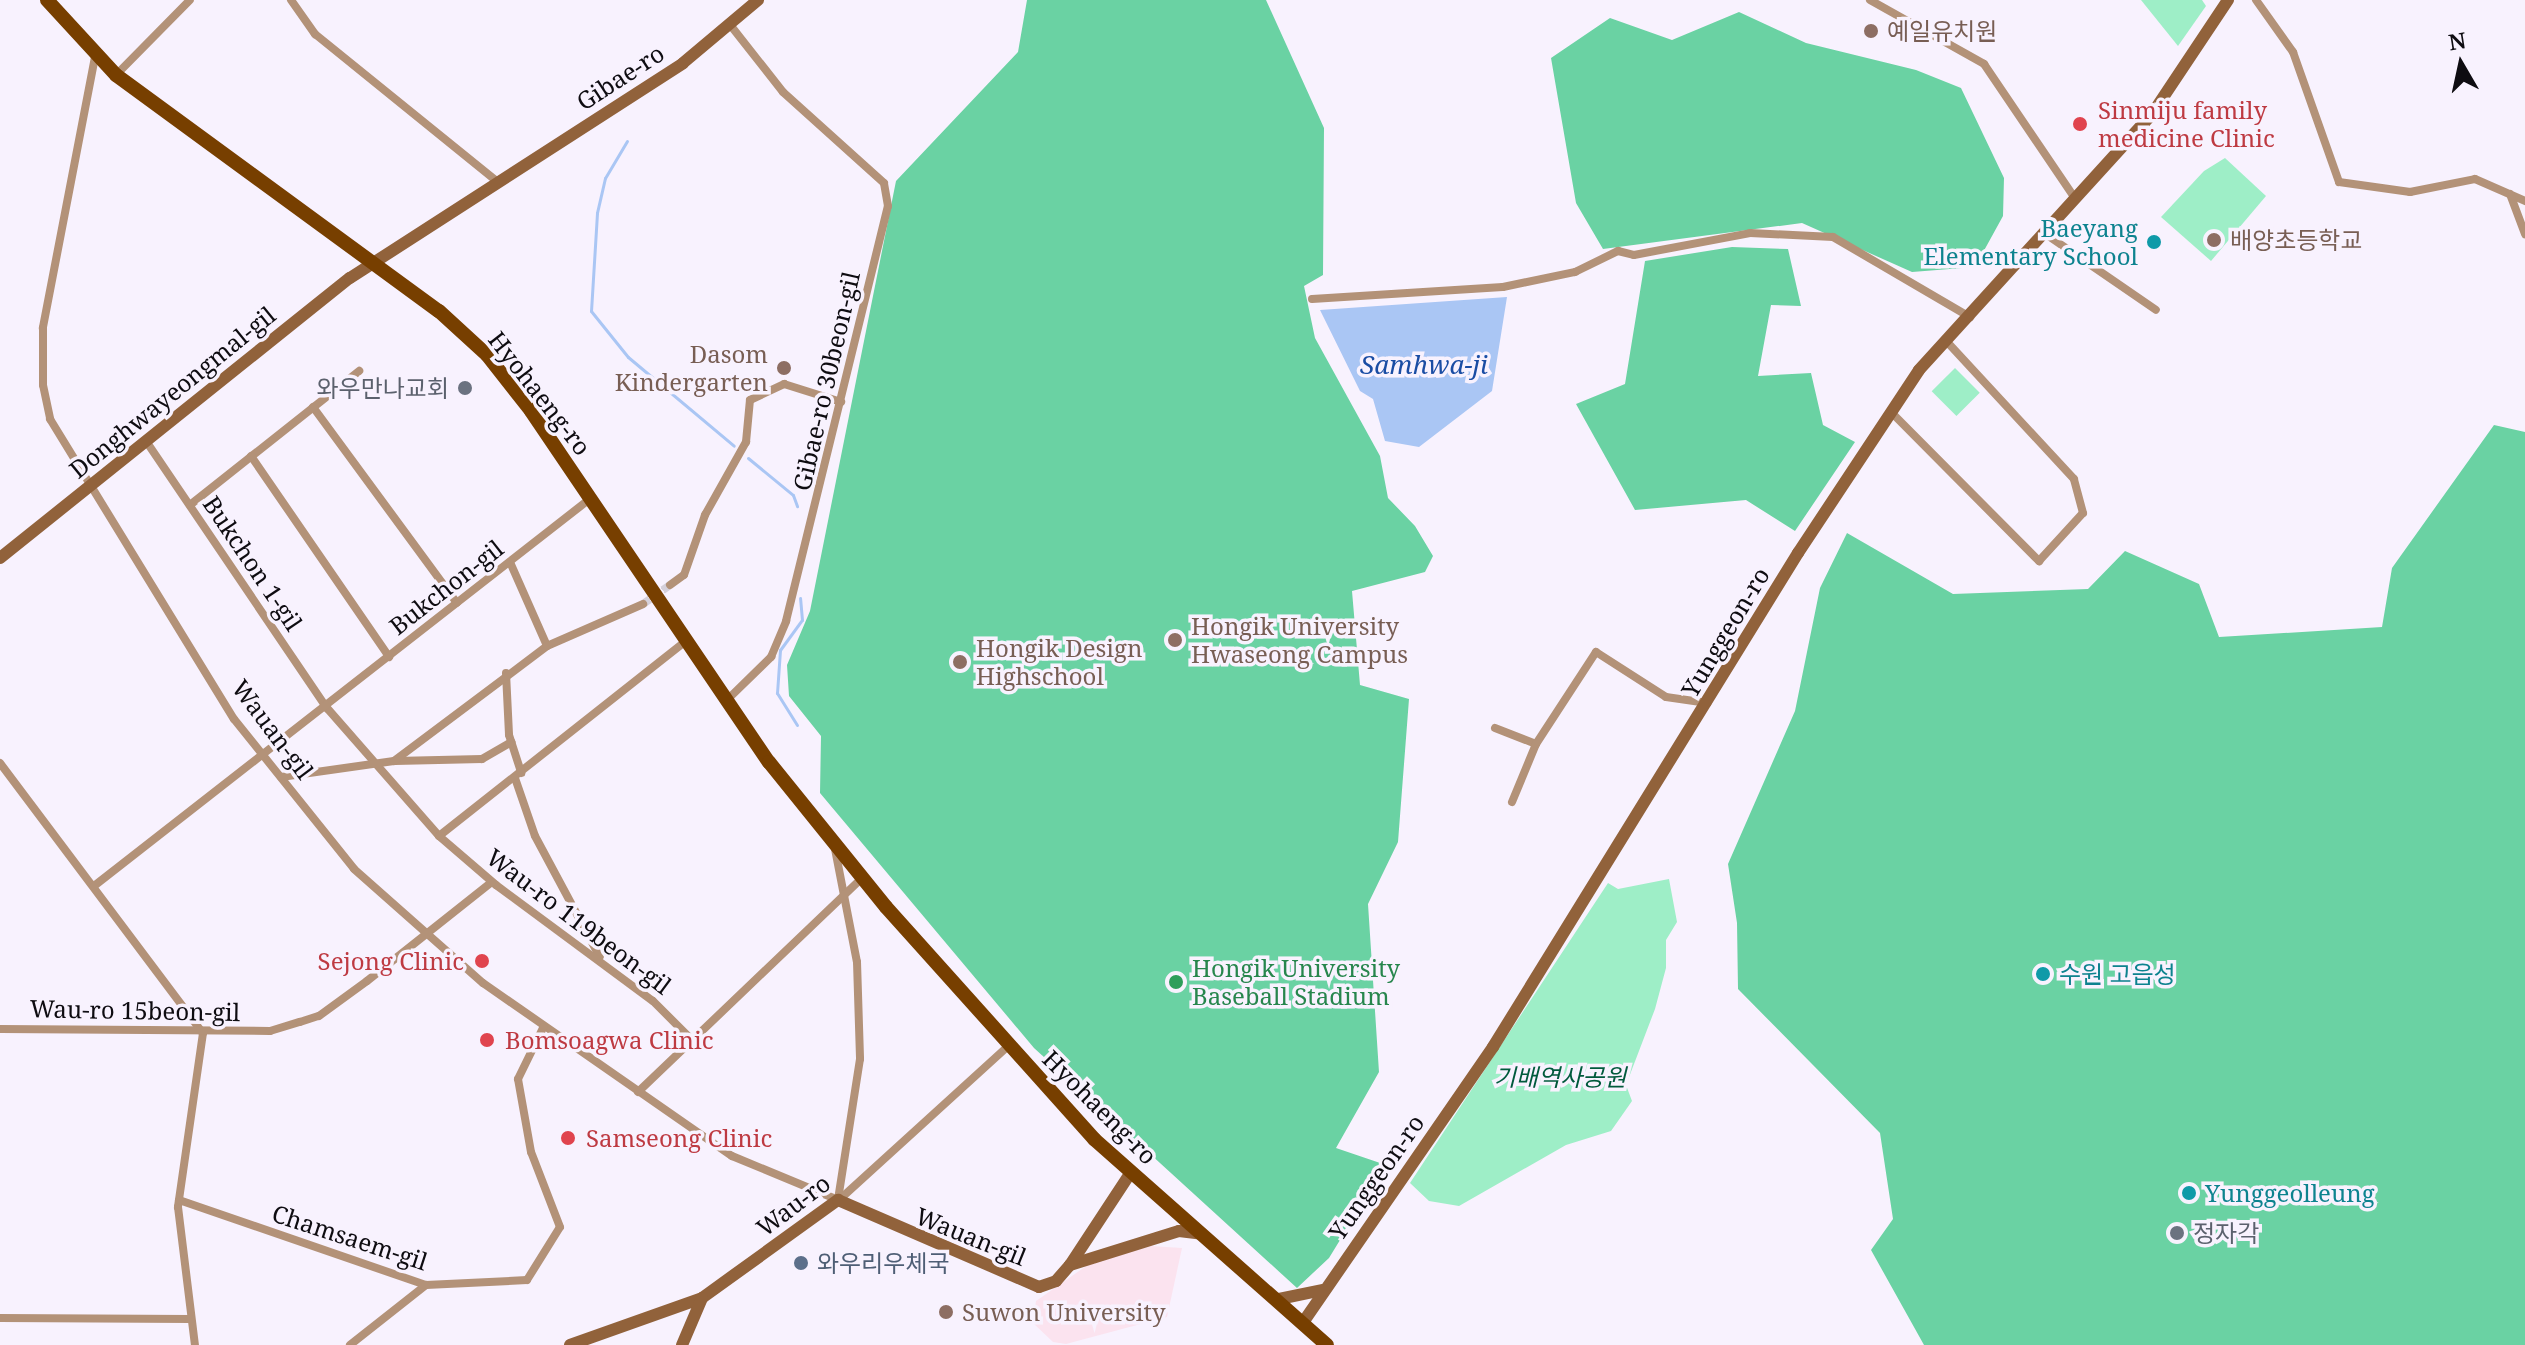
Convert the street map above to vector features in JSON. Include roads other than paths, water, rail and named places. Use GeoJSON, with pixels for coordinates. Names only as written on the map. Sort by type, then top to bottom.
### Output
{"type":"FeatureCollection","features":[{"type":"Feature","properties":{"kind":"main road","name":"Hyohaeng-ro"},"geometry":{"type":"LineString","coordinates":[[47,0],[95,57],[116,75],[439,311],[487,355],[591,498],[727,700],[862,878],[1008,1046],[1131,1172],[1208,1234],[1327,1345]]}},
{"type":"Feature","properties":{"kind":"street"},"geometry":{"type":"LineString","coordinates":[[116,75],[190,0]]}},
{"type":"Feature","properties":{"kind":"street"},"geometry":{"type":"LineString","coordinates":[[291,0],[315,34],[499,183]]}},
{"type":"Feature","properties":{"kind":"street","name":"Gibae-ro"},"geometry":{"type":"LineString","coordinates":[[373,262],[499,183],[731,26],[758,0]]}},
{"type":"Feature","properties":{"kind":"street"},"geometry":{"type":"LineString","coordinates":[[1870,0],[1984,64],[2077,201]]}},
{"type":"Feature","properties":{"kind":"street","name":"Yunggeon-ro"},"geometry":{"type":"LineString","coordinates":[[1304,1321],[1493,1047],[1709,703],[1798,553],[1919,370],[2047,235],[2152,114],[2228,0]]}},
{"type":"Feature","properties":{"kind":"street"},"geometry":{"type":"LineString","coordinates":[[2256,0],[2293,52],[2339,182],[2410,192],[2475,179],[2525,201]]}},
{"type":"Feature","properties":{"kind":"street","name":"Gibae-ro 30beon-gil"},"geometry":{"type":"LineString","coordinates":[[727,700],[771,657],[786,621],[888,206],[884,183],[783,92],[731,26]]}},
{"type":"Feature","properties":{"kind":"street","name":"Wauan-gil"},"geometry":{"type":"LineString","coordinates":[[95,57],[43,328],[43,385],[50,419],[234,719],[354,869],[543,1028],[592,1055],[638,1092],[732,1156],[1039,1287],[1056,1281],[1070,1265],[1131,1172]]}},
{"type":"Feature","properties":{"kind":"street"},"geometry":{"type":"LineString","coordinates":[[2510,194],[2525,234]]}},
{"type":"Feature","properties":{"kind":"street"},"geometry":{"type":"LineString","coordinates":[[1312,299],[1503,287],[1575,272],[1618,251],[1634,255],[1750,233],[1833,237],[1970,318]]}},
{"type":"Feature","properties":{"kind":"street"},"geometry":{"type":"LineString","coordinates":[[2047,235],[2156,310]]}},
{"type":"Feature","properties":{"kind":"street","name":"Donghwayeongmal-gil"},"geometry":{"type":"LineString","coordinates":[[0,558],[373,262]]}},
{"type":"Feature","properties":{"kind":"street"},"geometry":{"type":"LineString","coordinates":[[1892,413],[2039,561],[2083,513],[2074,479],[1947,342]]}},
{"type":"Feature","properties":{"kind":"street"},"geometry":{"type":"LineString","coordinates":[[190,505],[359,371]]}},
{"type":"Feature","properties":{"kind":"street"},"geometry":{"type":"LineString","coordinates":[[670,585],[684,575],[705,515],[746,442],[750,400],[784,384],[841,402]]}},
{"type":"Feature","properties":{"kind":"street"},"geometry":{"type":"LineString","coordinates":[[313,407],[457,603]]}},
{"type":"Feature","properties":{"kind":"street","name":"Bukchon 1-gil"},"geometry":{"type":"LineString","coordinates":[[146,441],[327,708]]}},
{"type":"Feature","properties":{"kind":"street"},"geometry":{"type":"LineString","coordinates":[[251,456],[389,657]]}},
{"type":"Feature","properties":{"kind":"street","name":"Bukchon-gil"},"geometry":{"type":"LineString","coordinates":[[94,886],[262,754],[327,708],[591,498]]}},
{"type":"Feature","properties":{"kind":"street"},"geometry":{"type":"LineString","coordinates":[[510,562],[547,646]]}},
{"type":"Feature","properties":{"kind":"street"},"geometry":{"type":"LineString","coordinates":[[394,761],[506,673],[547,646],[643,604]]}},
{"type":"Feature","properties":{"kind":"street"},"geometry":{"type":"LineString","coordinates":[[439,836],[687,640]]}},
{"type":"Feature","properties":{"kind":"street"},"geometry":{"type":"LineString","coordinates":[[1512,802],[1536,744],[1596,652],[1666,697],[1709,703]]}},
{"type":"Feature","properties":{"kind":"street"},"geometry":{"type":"LineString","coordinates":[[506,673],[503,697],[511,742],[535,836],[603,962]]}},
{"type":"Feature","properties":{"kind":"street","name":"Wau-ro 119beon-gil"},"geometry":{"type":"LineString","coordinates":[[327,708],[372,764],[439,836],[492,882],[603,962],[693,1041]]}},
{"type":"Feature","properties":{"kind":"street"},"geometry":{"type":"LineString","coordinates":[[1495,728],[1536,744]]}},
{"type":"Feature","properties":{"kind":"street"},"geometry":{"type":"LineString","coordinates":[[281,777],[394,761],[482,759],[511,742]]}},
{"type":"Feature","properties":{"kind":"street"},"geometry":{"type":"LineString","coordinates":[[0,763],[203,1033],[179,1200],[195,1345]]}},
{"type":"Feature","properties":{"kind":"street"},"geometry":{"type":"LineString","coordinates":[[834,842],[857,962],[860,1059],[838,1200]]}},
{"type":"Feature","properties":{"kind":"street"},"geometry":{"type":"LineString","coordinates":[[638,1092],[862,878]]}},
{"type":"Feature","properties":{"kind":"street","name":"Wau-ro 15beon-gil"},"geometry":{"type":"LineString","coordinates":[[0,1029],[203,1033],[270,1031],[319,1016],[429,935],[492,882]]}},
{"type":"Feature","properties":{"kind":"street","name":"Chamsaem-gil"},"geometry":{"type":"LineString","coordinates":[[179,1200],[426,1285],[527,1280],[560,1227],[531,1152],[518,1079],[543,1028]]}},
{"type":"Feature","properties":{"kind":"street","name":"Wau-ro"},"geometry":{"type":"LineString","coordinates":[[570,1345],[702,1298],[838,1200],[1008,1046]]}},
{"type":"Feature","properties":{"kind":"street"},"geometry":{"type":"LineString","coordinates":[[1070,1265],[1179,1231],[1208,1234]]}},
{"type":"Feature","properties":{"kind":"street"},"geometry":{"type":"LineString","coordinates":[[350,1345],[426,1285]]}},
{"type":"Feature","properties":{"kind":"street"},"geometry":{"type":"LineString","coordinates":[[1279,1299],[1299,1299],[1326,1289]]}},
{"type":"Feature","properties":{"kind":"street"},"geometry":{"type":"LineString","coordinates":[[682,1345],[702,1298]]}},
{"type":"Feature","properties":{"kind":"street"},"geometry":{"type":"LineString","coordinates":[[0,1318],[191,1319]]}},
{"type":"Feature","properties":{"kind":"water","name":"Samhwa-ji"},"geometry":{"type":"Polygon","coordinates":[[[1507,297],[1492,391],[1419,447],[1385,441],[1373,399],[1360,391],[1320,310],[1507,297]]]}},
{"type":"Feature","properties":{"kind":"waterway"},"geometry":{"type":"LineString","coordinates":[[627,141],[605,178],[597,213],[591,311],[628,357],[734,446]]}},
{"type":"Feature","properties":{"kind":"waterway"},"geometry":{"type":"LineString","coordinates":[[748,458],[793,495],[797,506]]}},
{"type":"Feature","properties":{"kind":"waterway"},"geometry":{"type":"LineString","coordinates":[[797,725],[777,693],[780,650],[802,620],[800,598]]}},
{"type":"Feature","properties":{"kind":"tunnel"},"geometry":{"type":"LineString","coordinates":[[643,604],[670,585]]}},
{"type":"Feature","properties":{"kind":"place","name":"예일유치원"},"geometry":{"type":"Point","coordinates":[1871,31]}},
{"type":"Feature","properties":{"kind":"place","name":"Sinmiju family medicine Clinic"},"geometry":{"type":"Point","coordinates":[2080,124]}},
{"type":"Feature","properties":{"kind":"place","name":"배양초등학교"},"geometry":{"type":"Point","coordinates":[2214,240]}},
{"type":"Feature","properties":{"kind":"place","name":"Baeyang Elementary School"},"geometry":{"type":"Point","coordinates":[2154,242]}},
{"type":"Feature","properties":{"kind":"place","name":"Dasom Kindergarten"},"geometry":{"type":"Point","coordinates":[784,368]}},
{"type":"Feature","properties":{"kind":"place","name":"와우만나교회"},"geometry":{"type":"Point","coordinates":[465,388]}},
{"type":"Feature","properties":{"kind":"place","name":"Hongik University Hwaseong Campus"},"geometry":{"type":"Point","coordinates":[1175,640]}},
{"type":"Feature","properties":{"kind":"place","name":"Hongik Design Highschool"},"geometry":{"type":"Point","coordinates":[960,662]}},
{"type":"Feature","properties":{"kind":"place","name":"Sejong Clinic"},"geometry":{"type":"Point","coordinates":[482,961]}},
{"type":"Feature","properties":{"kind":"place","name":"수원 고읍성"},"geometry":{"type":"Point","coordinates":[2043,974]}},
{"type":"Feature","properties":{"kind":"place","name":"Hongik University Baseball Stadium"},"geometry":{"type":"Point","coordinates":[1176,982]}},
{"type":"Feature","properties":{"kind":"place","name":"Bomsoagwa Clinic"},"geometry":{"type":"Point","coordinates":[487,1040]}},
{"type":"Feature","properties":{"kind":"place","name":"Samseong Clinic"},"geometry":{"type":"Point","coordinates":[568,1138]}},
{"type":"Feature","properties":{"kind":"place","name":"Yunggeolleung"},"geometry":{"type":"Point","coordinates":[2189,1193]}},
{"type":"Feature","properties":{"kind":"place","name":"정자각"},"geometry":{"type":"Point","coordinates":[2177,1233]}},
{"type":"Feature","properties":{"kind":"place","name":"와우리우체국"},"geometry":{"type":"Point","coordinates":[801,1263]}},
{"type":"Feature","properties":{"kind":"place","name":"Suwon University"},"geometry":{"type":"Point","coordinates":[946,1312]}},
{"type":"Feature","properties":{"kind":"park label","name":"기배역사공원"},"geometry":{"type":"Point","coordinates":[1560,1077]}}]}
